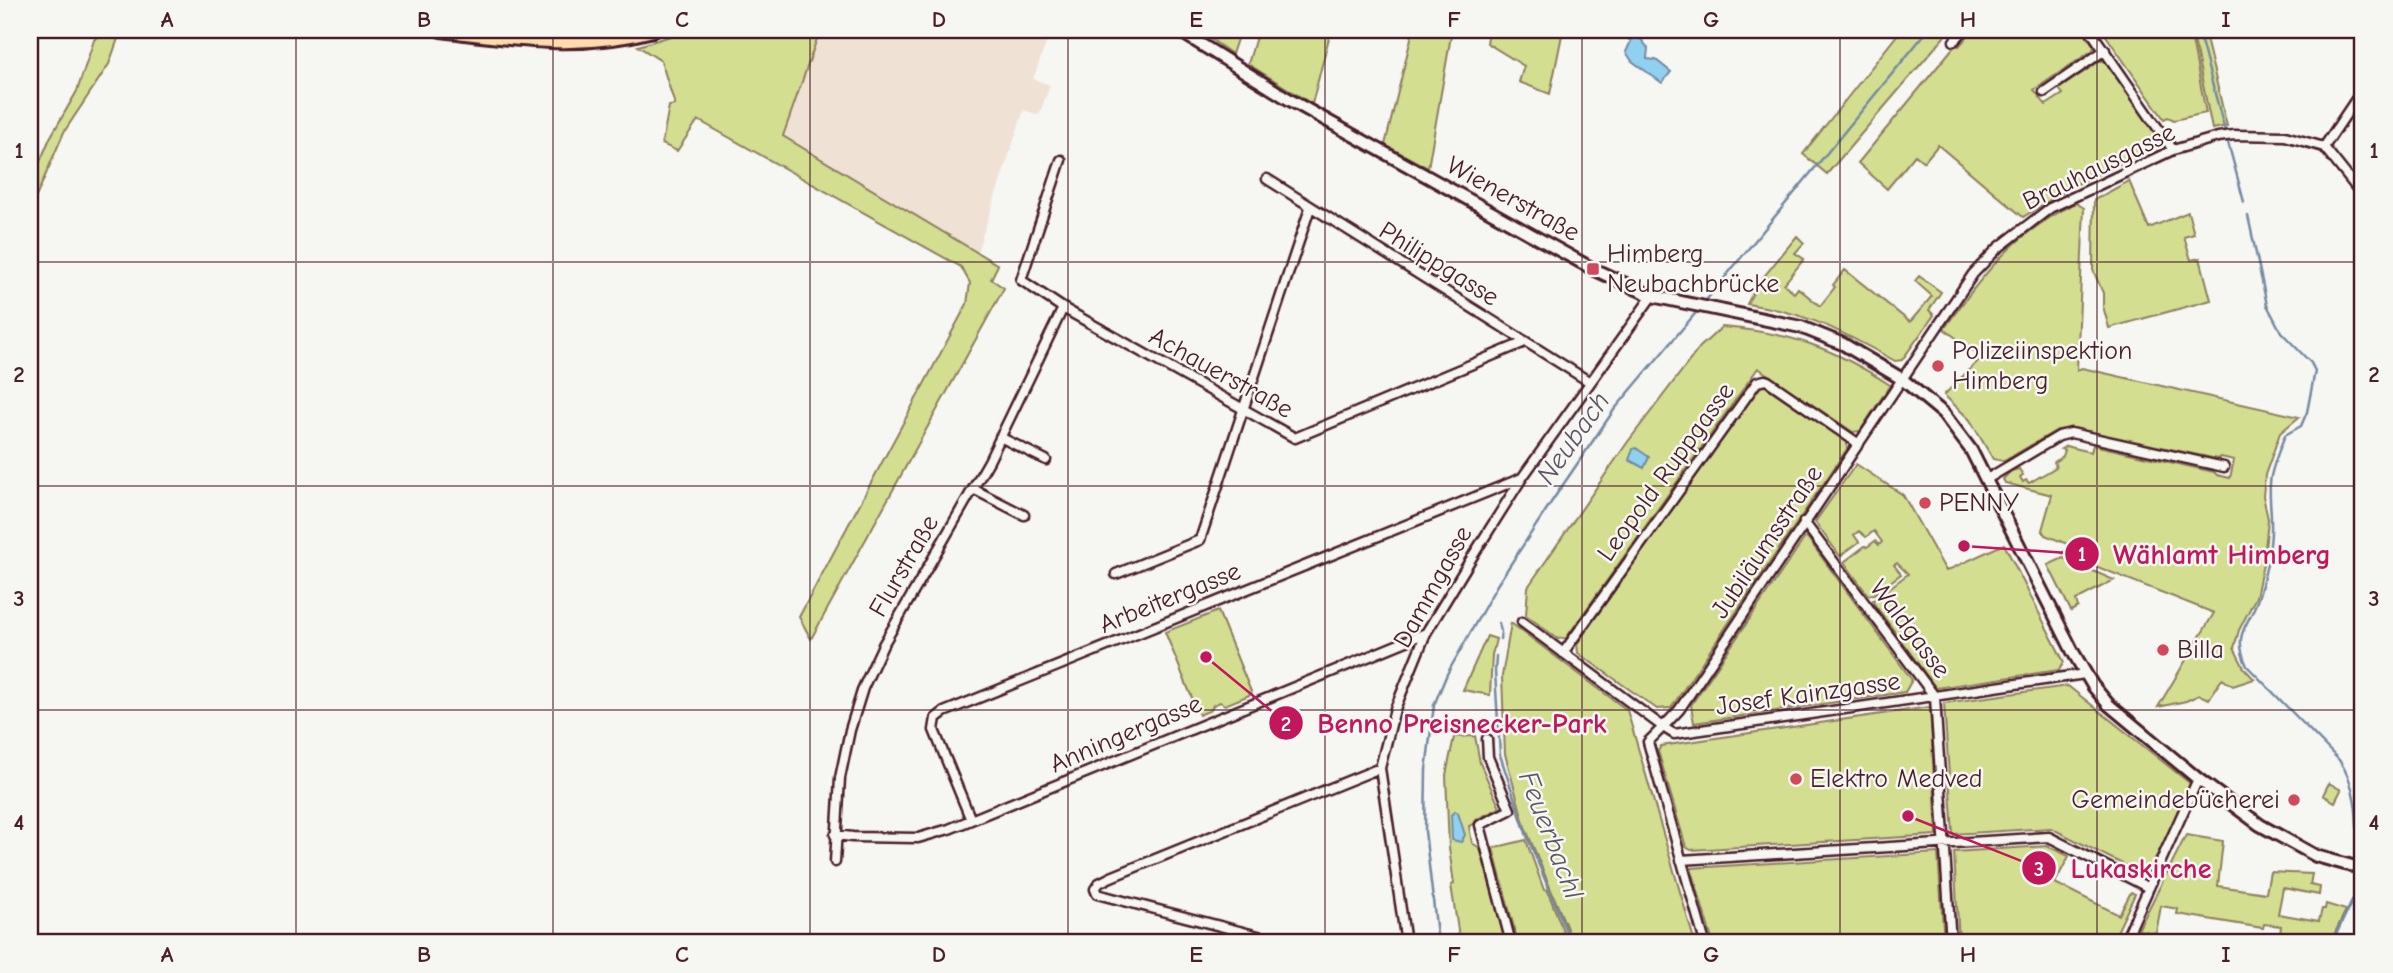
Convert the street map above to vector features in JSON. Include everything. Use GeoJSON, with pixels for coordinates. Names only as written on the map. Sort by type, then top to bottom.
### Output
{"type":"FeatureCollection","features":[{"type":"Feature","properties":{"kind":"main road"},"geometry":{"type":"LineString","coordinates":[[441,30],[541,42],[619,39],[653,30]]}},
{"type":"Feature","properties":{"kind":"street","name":"Wienerstraße"},"geometry":{"type":"LineString","coordinates":[[1178,30],[1290,100],[1593,269],[1652,296],[1717,311],[1780,321],[1821,335],[1843,344],[1902,379],[1943,413],[1971,450],[2085,674],[2109,705],[2243,814],[2316,856],[2363,869]]}},
{"type":"Feature","properties":{"kind":"street"},"geometry":{"type":"LineString","coordinates":[[1954,41],[1964,30]]}},
{"type":"Feature","properties":{"kind":"street"},"geometry":{"type":"LineString","coordinates":[[2090,30],[2173,150]]}},
{"type":"Feature","properties":{"kind":"street"},"geometry":{"type":"LineString","coordinates":[[2044,92],[2105,50]]}},
{"type":"Feature","properties":{"kind":"street"},"geometry":{"type":"LineString","coordinates":[[2363,89],[2324,147],[2363,196]]}},
{"type":"Feature","properties":{"kind":"street","name":"Brauhausgasse"},"geometry":{"type":"LineString","coordinates":[[1902,379],[1973,274],[2021,228],[2050,208],[2173,150],[2218,137],[2285,136],[2324,147]]}},
{"type":"Feature","properties":{"kind":"street","name":"Achauerstraße"},"geometry":{"type":"LineString","coordinates":[[1061,160],[1021,280],[1063,308],[1295,438],[1525,342]]}},
{"type":"Feature","properties":{"kind":"street","name":"Philippgasse"},"geometry":{"type":"LineString","coordinates":[[1267,179],[1590,382]]}},
{"type":"Feature","properties":{"kind":"street"},"geometry":{"type":"LineString","coordinates":[[1116,574],[1200,540],[1241,409],[1310,208]]}},
{"type":"Feature","properties":{"kind":"street","name":"Dammgasse"},"geometry":{"type":"LineString","coordinates":[[1406,943],[1380,768],[1395,709],[1426,633],[1522,478],[1652,296]]}},
{"type":"Feature","properties":{"kind":"street","name":"Flurstraße"},"geometry":{"type":"LineString","coordinates":[[835,862],[840,778],[850,730],[863,688],[883,645],[1000,437],[1063,308]]}},
{"type":"Feature","properties":{"kind":"street","name":"Jubiläumsstraße"},"geometry":{"type":"LineString","coordinates":[[1681,860],[1648,742],[1679,710],[1902,379]]}},
{"type":"Feature","properties":{"kind":"street","name":"Leopold Ruppgasse"},"geometry":{"type":"LineString","coordinates":[[1563,653],[1757,382],[1765,380],[1859,444]]}},
{"type":"Feature","properties":{"kind":"street"},"geometry":{"type":"LineString","coordinates":[[1987,479],[2059,436],[2071,433],[2224,467]]}},
{"type":"Feature","properties":{"kind":"street"},"geometry":{"type":"LineString","coordinates":[[1000,437],[1046,460]]}},
{"type":"Feature","properties":{"kind":"street","name":"Arbeitergasse"},"geometry":{"type":"LineString","coordinates":[[971,820],[934,730],[936,718],[944,712],[1522,478]]}},
{"type":"Feature","properties":{"kind":"street"},"geometry":{"type":"LineString","coordinates":[[972,489],[1024,514]]}},
{"type":"Feature","properties":{"kind":"street","name":"Waldgasse"},"geometry":{"type":"LineString","coordinates":[[1804,522],[1935,697],[1951,943]]}},
{"type":"Feature","properties":{"kind":"street"},"geometry":{"type":"LineString","coordinates":[[1522,622],[1664,727]]}},
{"type":"Feature","properties":{"kind":"street","name":"Anningergasse"},"geometry":{"type":"LineString","coordinates":[[835,835],[918,838],[971,820],[1426,633]]}},
{"type":"Feature","properties":{"kind":"street","name":"Josef Kainzgasse"},"geometry":{"type":"LineString","coordinates":[[1664,727],[1674,734],[2085,674]]}},
{"type":"Feature","properties":{"kind":"street"},"geometry":{"type":"LineString","coordinates":[[1488,739],[1488,757],[1510,810],[1480,825],[1511,943]]}},
{"type":"Feature","properties":{"kind":"street"},"geometry":{"type":"LineString","coordinates":[[1285,943],[1097,894],[1095,889],[1111,877],[1380,768]]}},
{"type":"Feature","properties":{"kind":"street"},"geometry":{"type":"LineString","coordinates":[[2124,943],[2198,779]]}},
{"type":"Feature","properties":{"kind":"street"},"geometry":{"type":"LineString","coordinates":[[1705,943],[1681,860],[2049,837],[2149,888]]}},
{"type":"Feature","properties":{"kind":"shaded area"},"geometry":{"type":"Polygon","coordinates":[[[820,30],[1051,30],[1033,79],[1050,85],[1039,115],[1024,110],[977,252],[783,136],[820,30]]]}},
{"type":"Feature","properties":{"kind":"green space"},"geometry":{"type":"Polygon","coordinates":[[[103,30],[121,30],[109,64],[64,132],[30,211],[30,185],[50,138],[77,91],[94,40],[103,30]]]}},
{"type":"Feature","properties":{"kind":"green space"},"geometry":{"type":"Polygon","coordinates":[[[690,30],[820,30],[783,136],[998,265],[991,279],[1004,288],[811,639],[799,617],[967,304],[970,283],[961,267],[698,120],[677,151],[662,144],[669,106],[675,105],[661,61],[638,46],[690,30]]]}},
{"type":"Feature","properties":{"kind":"green space"},"geometry":{"type":"Polygon","coordinates":[[[1198,30],[1240,30],[1232,54],[1198,30]]]}},
{"type":"Feature","properties":{"kind":"green space"},"geometry":{"type":"Polygon","coordinates":[[[1258,30],[1331,30],[1312,104],[1248,64],[1258,30]]]}},
{"type":"Feature","properties":{"kind":"green space"},"geometry":{"type":"Polygon","coordinates":[[[1413,30],[1452,30],[1428,168],[1385,145],[1413,30]]]}},
{"type":"Feature","properties":{"kind":"green space"},"geometry":{"type":"Polygon","coordinates":[[[1489,30],[1563,30],[1550,94],[1519,82],[1524,66],[1487,43],[1489,30]]]}},
{"type":"Feature","properties":{"kind":"green space"},"geometry":{"type":"Polygon","coordinates":[[[1901,30],[1950,30],[1827,174],[1803,154],[1901,30]]]}},
{"type":"Feature","properties":{"kind":"green space"},"geometry":{"type":"Polygon","coordinates":[[[1973,30],[2083,30],[2094,46],[2093,50],[2034,90],[2046,105],[2063,94],[2059,89],[2100,61],[2105,61],[2160,138],[2158,146],[2075,185],[2023,217],[1938,145],[1924,162],[1915,155],[1887,189],[1858,163],[1957,43],[1959,46],[1973,30]]]}},
{"type":"Feature","properties":{"kind":"green space"},"geometry":{"type":"Polygon","coordinates":[[[2102,30],[2190,30],[2206,113],[2174,120],[2168,117],[2164,119],[2102,30]]]}},
{"type":"Feature","properties":{"kind":"green space"},"geometry":{"type":"Polygon","coordinates":[[[2192,30],[2204,30],[2227,126],[2212,129],[2192,30]]]}},
{"type":"Feature","properties":{"kind":"green space"},"geometry":{"type":"Polygon","coordinates":[[[2129,181],[2149,228],[2188,212],[2194,234],[2184,237],[2191,260],[2200,258],[2211,300],[2109,328],[2103,306],[2103,293],[2093,270],[2094,200],[2129,181]]]}},
{"type":"Feature","properties":{"kind":"green space"},"geometry":{"type":"Polygon","coordinates":[[[2076,203],[2084,208],[2077,370],[2082,368],[2299,417],[2280,433],[2265,475],[2263,496],[2268,519],[2264,559],[2256,597],[2239,630],[2234,648],[2244,668],[2254,679],[2233,686],[2222,679],[2209,699],[2199,695],[2186,701],[2158,707],[2214,613],[2062,553],[2084,542],[2076,539],[2067,544],[2045,535],[2042,530],[2052,495],[2005,483],[2003,479],[2011,471],[2019,469],[2023,482],[2026,480],[2029,483],[2056,467],[2054,462],[2063,456],[2065,450],[2061,449],[2066,446],[2091,452],[2093,445],[2230,478],[2234,460],[2221,457],[2217,459],[2074,428],[2057,430],[2004,461],[1993,459],[1970,420],[1944,395],[1982,357],[1944,329],[2001,257],[2035,228],[2076,203]]]}},
{"type":"Feature","properties":{"kind":"green space"},"geometry":{"type":"Polygon","coordinates":[[[1797,236],[1804,243],[1795,253],[1804,259],[1784,284],[1794,293],[1798,288],[1820,306],[1845,270],[1910,322],[1932,296],[1915,281],[1919,276],[1941,292],[1929,310],[1934,315],[1902,360],[1895,361],[1841,332],[1806,318],[1747,304],[1757,285],[1797,236]]]}},
{"type":"Feature","properties":{"kind":"green space"},"geometry":{"type":"Polygon","coordinates":[[[1722,327],[1769,333],[1810,344],[1849,361],[1890,385],[1860,431],[1853,432],[1758,368],[1566,638],[1558,639],[1526,615],[1528,587],[1627,443],[1700,347],[1722,327]]]}},
{"type":"Feature","properties":{"kind":"green space"},"geometry":{"type":"Polygon","coordinates":[[[1765,386],[1847,442],[1847,449],[1671,708],[1657,709],[1578,653],[1577,644],[1758,387],[1765,386]]]}},
{"type":"Feature","properties":{"kind":"green space"},"geometry":{"type":"Polygon","coordinates":[[[1856,464],[1903,495],[1946,571],[2004,544],[2064,662],[2059,670],[1936,688],[1872,601],[1908,574],[1897,563],[1894,565],[1901,574],[1874,594],[1868,595],[1844,562],[1865,546],[1875,541],[1879,545],[1882,542],[1874,531],[1866,537],[1859,531],[1854,535],[1859,542],[1840,556],[1815,522],[1856,464]]]}},
{"type":"Feature","properties":{"kind":"green space"},"geometry":{"type":"Polygon","coordinates":[[[1806,536],[1912,680],[1905,692],[1694,723],[1691,705],[1806,536]]]}},
{"type":"Feature","properties":{"kind":"green space"},"geometry":{"type":"Polygon","coordinates":[[[2063,558],[2114,580],[2076,600],[2078,607],[2071,611],[2048,565],[2063,558]]]}},
{"type":"Feature","properties":{"kind":"green space"},"geometry":{"type":"Polygon","coordinates":[[[1218,611],[1252,694],[1225,705],[1220,702],[1199,715],[1165,632],[1218,611]]]}},
{"type":"Feature","properties":{"kind":"green space"},"geometry":{"type":"Polygon","coordinates":[[[1511,623],[1627,710],[1695,943],[1573,943],[1525,827],[1505,754],[1502,676],[1511,623]]]}},
{"type":"Feature","properties":{"kind":"green space"},"geometry":{"type":"Polygon","coordinates":[[[1487,636],[1496,639],[1492,655],[1490,695],[1463,690],[1487,636]]]}},
{"type":"Feature","properties":{"kind":"green space"},"geometry":{"type":"Polygon","coordinates":[[[2068,686],[2192,785],[2148,873],[2140,873],[2051,828],[1953,834],[1944,703],[2068,686]]]}},
{"type":"Feature","properties":{"kind":"green space"},"geometry":{"type":"Polygon","coordinates":[[[1930,707],[1937,835],[1691,850],[1686,847],[1658,751],[1661,746],[1930,707]]]}},
{"type":"Feature","properties":{"kind":"green space"},"geometry":{"type":"Polygon","coordinates":[[[1475,736],[1480,763],[1500,808],[1469,826],[1472,843],[1480,848],[1506,943],[1460,943],[1451,885],[1454,884],[1449,848],[1446,775],[1454,737],[1475,736]]]}},
{"type":"Feature","properties":{"kind":"green space"},"geometry":{"type":"Polygon","coordinates":[[[2329,783],[2341,790],[2335,802],[2323,795],[2329,783]]]}},
{"type":"Feature","properties":{"kind":"green space"},"geometry":{"type":"Polygon","coordinates":[[[2186,835],[2223,841],[2218,886],[2266,893],[2270,872],[2312,874],[2310,885],[2320,887],[2319,895],[2283,888],[2278,914],[2319,921],[2326,904],[2346,910],[2330,943],[2279,943],[2281,926],[2264,924],[2263,928],[2177,914],[2178,909],[2161,906],[2156,933],[2138,930],[2186,835]]]}},
{"type":"Feature","properties":{"kind":"green space"},"geometry":{"type":"Polygon","coordinates":[[[1526,840],[1544,890],[1547,890],[1568,943],[1518,943],[1493,848],[1526,840]]]}},
{"type":"Feature","properties":{"kind":"green space"},"geometry":{"type":"Polygon","coordinates":[[[2047,846],[2069,856],[2055,883],[2119,915],[2131,892],[2135,894],[2114,943],[1959,943],[1954,852],[2047,846]]]}},
{"type":"Feature","properties":{"kind":"green space"},"geometry":{"type":"Polygon","coordinates":[[[1938,853],[1944,943],[1713,943],[1691,868],[1938,853]]]}},
{"type":"Feature","properties":{"kind":"water"},"geometry":{"type":"Polygon","coordinates":[[[1616,30],[1635,33],[1648,48],[1647,59],[1656,60],[1671,72],[1662,83],[1632,61],[1626,52],[1631,41],[1616,30]]]}},
{"type":"Feature","properties":{"kind":"water"},"geometry":{"type":"Polygon","coordinates":[[[1636,448],[1649,457],[1644,468],[1629,460],[1636,448]]]}},
{"type":"Feature","properties":{"kind":"water"},"geometry":{"type":"Polygon","coordinates":[[[1455,811],[1465,835],[1461,842],[1452,840],[1451,815],[1455,811]]]}},
{"type":"Feature","properties":{"kind":"waterway","name":"Neubach"},"geometry":{"type":"LineString","coordinates":[[1703,304],[1928,30]]}},
{"type":"Feature","properties":{"kind":"waterway"},"geometry":{"type":"LineString","coordinates":[[2198,30],[2244,202]]}},
{"type":"Feature","properties":{"kind":"waterway"},"geometry":{"type":"LineString","coordinates":[[2248,216],[2267,305],[2281,332],[2311,363],[2315,371],[2307,412],[2301,426],[2285,435],[2272,471],[2268,558],[2259,595],[2241,637],[2241,645],[2247,666],[2339,760],[2346,771],[2356,807],[2358,858]]}},
{"type":"Feature","properties":{"kind":"waterway","name":"Neubach"},"geometry":{"type":"LineString","coordinates":[[1438,943],[1425,831],[1426,770],[1434,705],[1447,674],[1497,585],[1554,498],[1614,410],[1699,309]]}},
{"type":"Feature","properties":{"kind":"waterway"},"geometry":{"type":"LineString","coordinates":[[1499,623],[1500,639]]}},
{"type":"Feature","properties":{"kind":"waterway","name":"Feuerbachl"},"geometry":{"type":"LineString","coordinates":[[1496,656],[1500,755],[1527,836],[1571,943]]}},
{"type":"Feature","properties":{"kind":"waterway"},"geometry":{"type":"LineString","coordinates":[[2332,943],[2353,899]]}},
{"type":"Feature","properties":{"kind":"place","name":"Himberg Neubachbrücke"},"geometry":{"type":"Point","coordinates":[1593,269]}},
{"type":"Feature","properties":{"kind":"place","name":"Polizeiinspektion Himberg"},"geometry":{"type":"Point","coordinates":[1938,366]}},
{"type":"Feature","properties":{"kind":"place","name":"PENNY"},"geometry":{"type":"Point","coordinates":[1925,503]}},
{"type":"Feature","properties":{"kind":"place","name":"Wählamt Himberg"},"geometry":{"type":"Point","coordinates":[1964,546]}},
{"type":"Feature","properties":{"kind":"place","name":"Billa"},"geometry":{"type":"Point","coordinates":[2163,650]}},
{"type":"Feature","properties":{"kind":"place","name":"Benno Preisnecker-Park"},"geometry":{"type":"Point","coordinates":[1206,657]}},
{"type":"Feature","properties":{"kind":"place","name":"Elektro Medved"},"geometry":{"type":"Point","coordinates":[1796,779]}},
{"type":"Feature","properties":{"kind":"place","name":"Gemeindebücherei"},"geometry":{"type":"Point","coordinates":[2294,800]}},
{"type":"Feature","properties":{"kind":"place","name":"Lukaskirche"},"geometry":{"type":"Point","coordinates":[1908,816]}}]}
